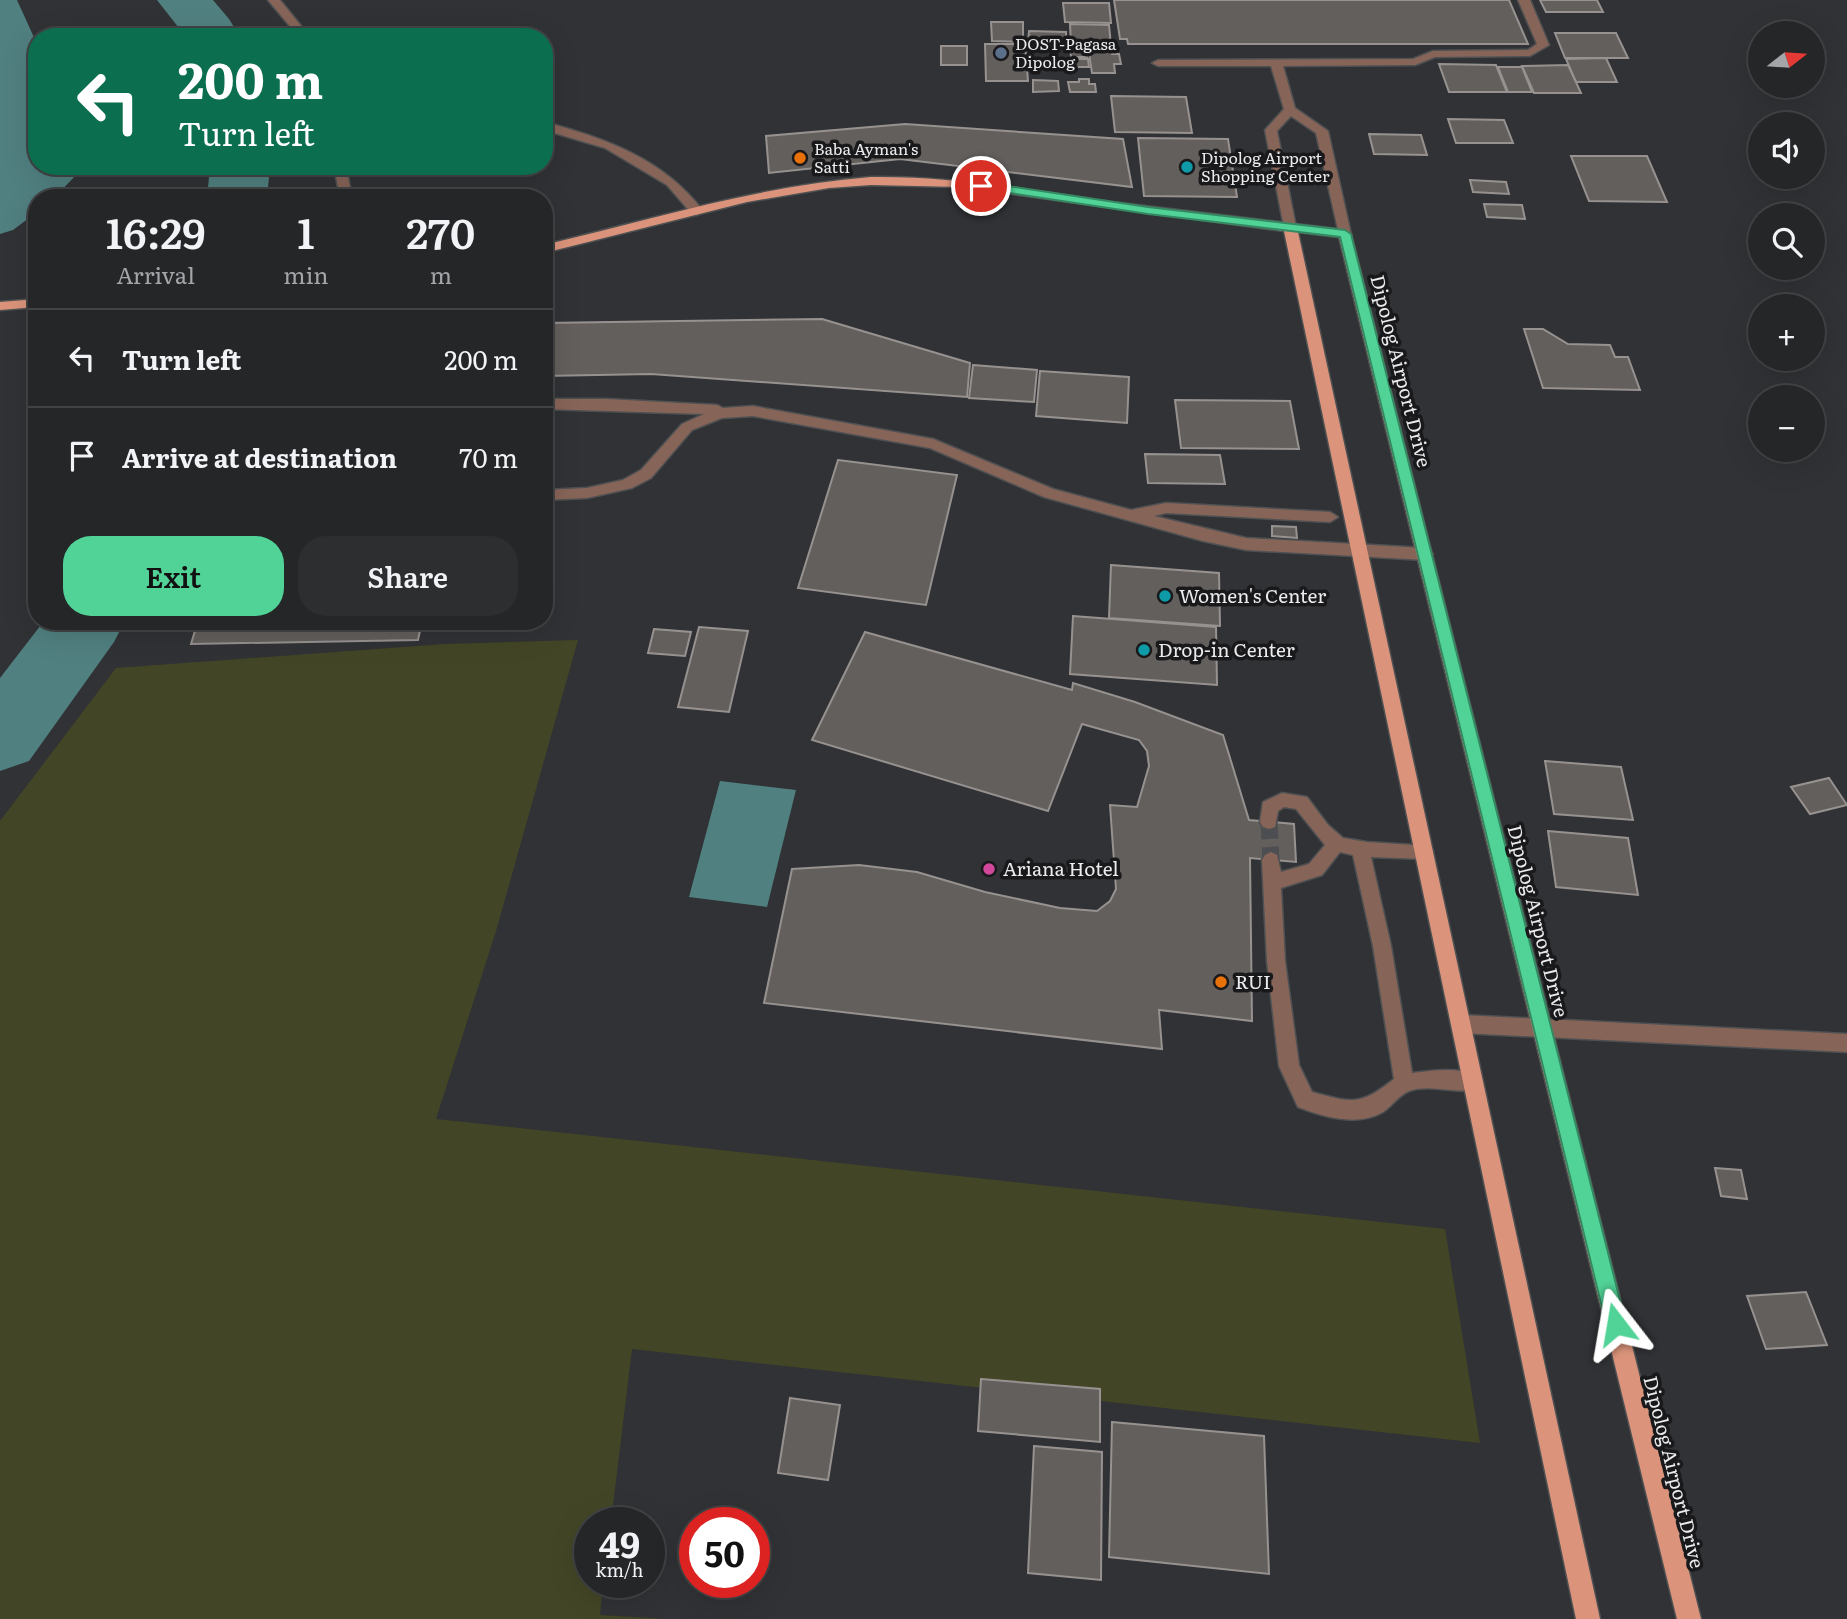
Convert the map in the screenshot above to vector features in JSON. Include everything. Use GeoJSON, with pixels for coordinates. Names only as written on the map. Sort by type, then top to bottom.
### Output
{"type":"FeatureCollection","features":[{"type":"Feature","properties":{"kind":"main road"},"geometry":{"type":"LineString","coordinates":[[553,246],[620,232],[773,192],[871,181],[926,181],[1345,234]]}},
{"type":"Feature","properties":{"kind":"main road"},"geometry":{"type":"LineString","coordinates":[[1290,227],[1588,1619]]}},
{"type":"Feature","properties":{"kind":"main road","name":"Dipolog Airport Drive"},"geometry":{"type":"LineString","coordinates":[[1345,234],[1689,1619]]}},
{"type":"Feature","properties":{"kind":"main road"},"geometry":{"type":"LineString","coordinates":[[0,306],[28,304]]}},
{"type":"Feature","properties":{"kind":"street"},"geometry":{"type":"LineString","coordinates":[[274,0],[297,28]]}},
{"type":"Feature","properties":{"kind":"street"},"geometry":{"type":"LineString","coordinates":[[1158,63],[1415,62],[1433,54],[1530,53],[1543,45],[1524,0]]}},
{"type":"Feature","properties":{"kind":"street"},"geometry":{"type":"LineString","coordinates":[[1276,63],[1290,110],[1322,131],[1345,234]]}},
{"type":"Feature","properties":{"kind":"street"},"geometry":{"type":"LineString","coordinates":[[1290,110],[1271,130],[1290,227]]}},
{"type":"Feature","properties":{"kind":"street"},"geometry":{"type":"LineString","coordinates":[[553,129],[609,145],[671,183],[697,211]]}},
{"type":"Feature","properties":{"kind":"street"},"geometry":{"type":"LineString","coordinates":[[553,404],[606,404],[778,416],[933,444],[1049,493],[1246,544],[1425,554]]}},
{"type":"Feature","properties":{"kind":"street"},"geometry":{"type":"LineString","coordinates":[[553,495],[587,493],[627,484],[646,474],[687,427],[705,418],[734,411]]}},
{"type":"Feature","properties":{"kind":"street"},"geometry":{"type":"LineString","coordinates":[[1129,515],[1166,508],[1330,517]]}},
{"type":"Feature","properties":{"kind":"street"},"geometry":{"type":"LineString","coordinates":[[1269,822],[1269,807],[1282,800],[1301,802],[1311,817],[1336,843],[1360,848],[1424,850]]}},
{"type":"Feature","properties":{"kind":"street"},"geometry":{"type":"LineString","coordinates":[[1271,883],[1302,877],[1325,862],[1336,843]]}},
{"type":"Feature","properties":{"kind":"street"},"geometry":{"type":"LineString","coordinates":[[1360,848],[1377,919],[1404,1083]]}},
{"type":"Feature","properties":{"kind":"street"},"geometry":{"type":"LineString","coordinates":[[1270,860],[1276,961],[1289,1066],[1306,1100],[1346,1111],[1376,1105],[1404,1083],[1440,1077],[1473,1082]]}},
{"type":"Feature","properties":{"kind":"street"},"geometry":{"type":"LineString","coordinates":[[1461,1024],[1847,1043]]}},
{"type":"Feature","properties":{"kind":"green space"},"geometry":{"type":"Polygon","coordinates":[[[578,640],[496,931],[436,1119],[1445,1229],[1480,1443],[632,1349],[613,1507],[574,1507],[574,1598],[602,1598],[600,1615],[666,1619],[0,1619],[0,821],[116,668],[444,644],[578,640]]]}},
{"type":"Feature","properties":{"kind":"water"},"geometry":{"type":"Polygon","coordinates":[[[0,0],[17,0],[30,28],[28,175],[76,175],[63,189],[28,189],[28,219],[13,230],[0,234],[0,0]]]}},
{"type":"Feature","properties":{"kind":"water"},"geometry":{"type":"Polygon","coordinates":[[[720,781],[796,790],[767,907],[689,897],[720,781]]]}},
{"type":"Feature","properties":{"kind":"building"},"geometry":{"type":"Polygon","coordinates":[[[1114,0],[1509,0],[1528,44],[1128,44],[1127,39],[1120,39],[1114,0]]]}},
{"type":"Feature","properties":{"kind":"building"},"geometry":{"type":"Polygon","coordinates":[[[1540,0],[1597,0],[1603,12],[1546,12],[1540,0]]]}},
{"type":"Feature","properties":{"kind":"building"},"geometry":{"type":"Polygon","coordinates":[[[1063,3],[1109,3],[1111,23],[1065,22],[1063,3]]]}},
{"type":"Feature","properties":{"kind":"building"},"geometry":{"type":"Polygon","coordinates":[[[991,22],[1023,22],[1023,42],[992,41],[991,22]]]}},
{"type":"Feature","properties":{"kind":"building"},"geometry":{"type":"Polygon","coordinates":[[[1070,24],[1109,25],[1111,45],[1071,45],[1070,24]]]}},
{"type":"Feature","properties":{"kind":"building"},"geometry":{"type":"Polygon","coordinates":[[[1029,31],[1066,32],[1066,45],[1028,44],[1029,31]]]}},
{"type":"Feature","properties":{"kind":"building"},"geometry":{"type":"Polygon","coordinates":[[[1555,33],[1616,33],[1628,58],[1565,58],[1555,33]]]}},
{"type":"Feature","properties":{"kind":"building"},"geometry":{"type":"Polygon","coordinates":[[[985,44],[1025,44],[1028,81],[986,81],[985,44]]]}},
{"type":"Feature","properties":{"kind":"building"},"geometry":{"type":"Polygon","coordinates":[[[941,46],[967,46],[967,65],[941,65],[941,46]]]}},
{"type":"Feature","properties":{"kind":"building"},"geometry":{"type":"Polygon","coordinates":[[[1070,47],[1086,47],[1087,57],[1071,57],[1070,47]]]}},
{"type":"Feature","properties":{"kind":"building"},"geometry":{"type":"Polygon","coordinates":[[[1088,47],[1110,47],[1112,54],[1119,54],[1121,64],[1114,64],[1115,73],[1092,73],[1088,47]]]}},
{"type":"Feature","properties":{"kind":"building"},"geometry":{"type":"Polygon","coordinates":[[[1606,58],[1617,82],[1576,82],[1566,59],[1606,58]]]}},
{"type":"Feature","properties":{"kind":"building"},"geometry":{"type":"Polygon","coordinates":[[[1071,59],[1088,59],[1089,67],[1072,67],[1071,59]]]}},
{"type":"Feature","properties":{"kind":"building"},"geometry":{"type":"Polygon","coordinates":[[[1439,64],[1496,65],[1507,92],[1449,92],[1439,64]]]}},
{"type":"Feature","properties":{"kind":"building"},"geometry":{"type":"Polygon","coordinates":[[[1568,65],[1581,93],[1534,93],[1522,66],[1568,65]]]}},
{"type":"Feature","properties":{"kind":"building"},"geometry":{"type":"Polygon","coordinates":[[[1498,67],[1522,67],[1532,92],[1508,92],[1498,67]]]}},
{"type":"Feature","properties":{"kind":"building"},"geometry":{"type":"Polygon","coordinates":[[[1079,79],[1089,79],[1089,84],[1095,84],[1096,92],[1070,92],[1068,82],[1079,82],[1079,79]]]}},
{"type":"Feature","properties":{"kind":"building"},"geometry":{"type":"Polygon","coordinates":[[[1033,80],[1058,81],[1059,91],[1033,92],[1033,80]]]}},
{"type":"Feature","properties":{"kind":"building"},"geometry":{"type":"Polygon","coordinates":[[[1111,96],[1186,97],[1192,133],[1115,132],[1111,96]]]}},
{"type":"Feature","properties":{"kind":"building"},"geometry":{"type":"Polygon","coordinates":[[[1448,119],[1504,120],[1513,143],[1456,143],[1448,119]]]}},
{"type":"Feature","properties":{"kind":"building"},"geometry":{"type":"Polygon","coordinates":[[[905,124],[1123,139],[1132,187],[900,159],[769,173],[766,136],[905,124]]]}},
{"type":"Feature","properties":{"kind":"building"},"geometry":{"type":"Polygon","coordinates":[[[1369,134],[1421,135],[1427,155],[1374,154],[1369,134]]]}},
{"type":"Feature","properties":{"kind":"building","name":"Dipolog Airport Shopping Center"},"geometry":{"type":"Polygon","coordinates":[[[1138,138],[1228,139],[1237,197],[1144,196],[1138,138]]]}},
{"type":"Feature","properties":{"kind":"building"},"geometry":{"type":"Polygon","coordinates":[[[1571,156],[1647,156],[1667,202],[1589,201],[1571,156]]]}},
{"type":"Feature","properties":{"kind":"building"},"geometry":{"type":"Polygon","coordinates":[[[1470,180],[1506,182],[1509,194],[1473,192],[1470,180]]]}},
{"type":"Feature","properties":{"kind":"building"},"geometry":{"type":"Polygon","coordinates":[[[1484,204],[1522,205],[1525,219],[1487,217],[1484,204]]]}},
{"type":"Feature","properties":{"kind":"building"},"geometry":{"type":"Polygon","coordinates":[[[822,319],[970,363],[967,397],[651,374],[553,376],[553,323],[822,319]]]}},
{"type":"Feature","properties":{"kind":"building"},"geometry":{"type":"Polygon","coordinates":[[[1524,329],[1543,329],[1568,344],[1610,345],[1615,357],[1628,357],[1640,390],[1543,388],[1524,329]]]}},
{"type":"Feature","properties":{"kind":"building"},"geometry":{"type":"Polygon","coordinates":[[[973,365],[1037,370],[1034,402],[969,398],[973,365]]]}},
{"type":"Feature","properties":{"kind":"building"},"geometry":{"type":"Polygon","coordinates":[[[1040,371],[1129,377],[1127,423],[1036,416],[1040,371]]]}},
{"type":"Feature","properties":{"kind":"building"},"geometry":{"type":"Polygon","coordinates":[[[1175,400],[1290,401],[1299,449],[1181,448],[1175,400]]]}},
{"type":"Feature","properties":{"kind":"building"},"geometry":{"type":"Polygon","coordinates":[[[1145,454],[1220,455],[1225,484],[1148,483],[1145,454]]]}},
{"type":"Feature","properties":{"kind":"building"},"geometry":{"type":"Polygon","coordinates":[[[838,460],[957,475],[926,605],[798,588],[838,460]]]}},
{"type":"Feature","properties":{"kind":"building"},"geometry":{"type":"Polygon","coordinates":[[[1272,526],[1296,527],[1297,538],[1272,536],[1272,526]]]}},
{"type":"Feature","properties":{"kind":"building","name":"Women's Center"},"geometry":{"type":"Polygon","coordinates":[[[1111,565],[1219,573],[1220,626],[1109,618],[1111,565]]]}},
{"type":"Feature","properties":{"kind":"building","name":"Drop-in Center"},"geometry":{"type":"Polygon","coordinates":[[[1073,616],[1216,627],[1217,685],[1070,674],[1073,616]]]}},
{"type":"Feature","properties":{"kind":"building"},"geometry":{"type":"Polygon","coordinates":[[[699,627],[748,631],[729,712],[678,707],[699,627]]]}},
{"type":"Feature","properties":{"kind":"building"},"geometry":{"type":"Polygon","coordinates":[[[654,629],[691,632],[685,656],[648,653],[654,629]]]}},
{"type":"Feature","properties":{"kind":"building"},"geometry":{"type":"Polygon","coordinates":[[[195,630],[420,630],[418,640],[191,644],[195,630]]]}},
{"type":"Feature","properties":{"kind":"building"},"geometry":{"type":"Polygon","coordinates":[[[865,632],[1072,690],[1073,683],[1135,702],[1223,735],[1249,820],[1294,824],[1296,862],[1250,858],[1252,1021],[1159,1010],[1162,1049],[764,1003],[792,869],[859,865],[917,872],[985,892],[1060,908],[1097,911],[1110,901],[1116,889],[1110,805],[1137,807],[1149,766],[1147,751],[1139,740],[1082,724],[1048,811],[812,740],[865,632]]]}},
{"type":"Feature","properties":{"kind":"building"},"geometry":{"type":"Polygon","coordinates":[[[1545,761],[1621,767],[1633,820],[1554,814],[1545,761]]]}},
{"type":"Feature","properties":{"kind":"building"},"geometry":{"type":"Polygon","coordinates":[[[1829,778],[1847,805],[1810,814],[1791,787],[1829,778]]]}},
{"type":"Feature","properties":{"kind":"building"},"geometry":{"type":"Polygon","coordinates":[[[1548,831],[1628,838],[1638,895],[1556,887],[1548,831]]]}},
{"type":"Feature","properties":{"kind":"building"},"geometry":{"type":"Polygon","coordinates":[[[1715,1168],[1741,1170],[1747,1199],[1721,1196],[1715,1168]]]}},
{"type":"Feature","properties":{"kind":"building"},"geometry":{"type":"Polygon","coordinates":[[[1806,1292],[1827,1345],[1766,1349],[1747,1296],[1806,1292]]]}},
{"type":"Feature","properties":{"kind":"building"},"geometry":{"type":"Polygon","coordinates":[[[981,1379],[1100,1389],[1100,1442],[978,1431],[981,1379]]]}},
{"type":"Feature","properties":{"kind":"building"},"geometry":{"type":"Polygon","coordinates":[[[790,1398],[840,1405],[828,1480],[778,1473],[790,1398]]]}},
{"type":"Feature","properties":{"kind":"building"},"geometry":{"type":"Polygon","coordinates":[[[1112,1422],[1264,1436],[1269,1574],[1109,1557],[1112,1422]]]}},
{"type":"Feature","properties":{"kind":"building"},"geometry":{"type":"Polygon","coordinates":[[[1034,1446],[1102,1452],[1101,1580],[1028,1573],[1034,1446]]]}},
{"type":"Feature","properties":{"kind":"waterway"},"geometry":{"type":"LineString","coordinates":[[184,0],[208,28]]}},
{"type":"Feature","properties":{"kind":"waterway"},"geometry":{"type":"LineString","coordinates":[[238,189],[239,175]]}},
{"type":"Feature","properties":{"kind":"waterway"},"geometry":{"type":"LineString","coordinates":[[0,738],[80,630]]}},
{"type":"Feature","properties":{"kind":"tunnel"},"geometry":{"type":"LineString","coordinates":[[1269,822],[1271,860]]}},
{"type":"Feature","properties":{"kind":"place","name":"DOST-Pagasa Dipolog"},"geometry":{"type":"Point","coordinates":[1001,53]}},
{"type":"Feature","properties":{"kind":"place","name":"Baba Ayman's Satti"},"geometry":{"type":"Point","coordinates":[800,158]}},
{"type":"Feature","properties":{"kind":"place","name":"Dipolog Airport Shopping Center"},"geometry":{"type":"Point","coordinates":[1187,167]}},
{"type":"Feature","properties":{"kind":"place","name":"Women's Center"},"geometry":{"type":"Point","coordinates":[1165,596]}},
{"type":"Feature","properties":{"kind":"place","name":"Drop-in Center"},"geometry":{"type":"Point","coordinates":[1144,650]}},
{"type":"Feature","properties":{"kind":"place","name":"Ariana Hotel"},"geometry":{"type":"Point","coordinates":[989,869]}},
{"type":"Feature","properties":{"kind":"place","name":"RUI"},"geometry":{"type":"Point","coordinates":[1221,982]}},
{"type":"Feature","properties":{"kind":"route"},"geometry":{"type":"LineString","coordinates":[[981,186],[1148,211],[1345,234],[1616,1324]]}}]}
